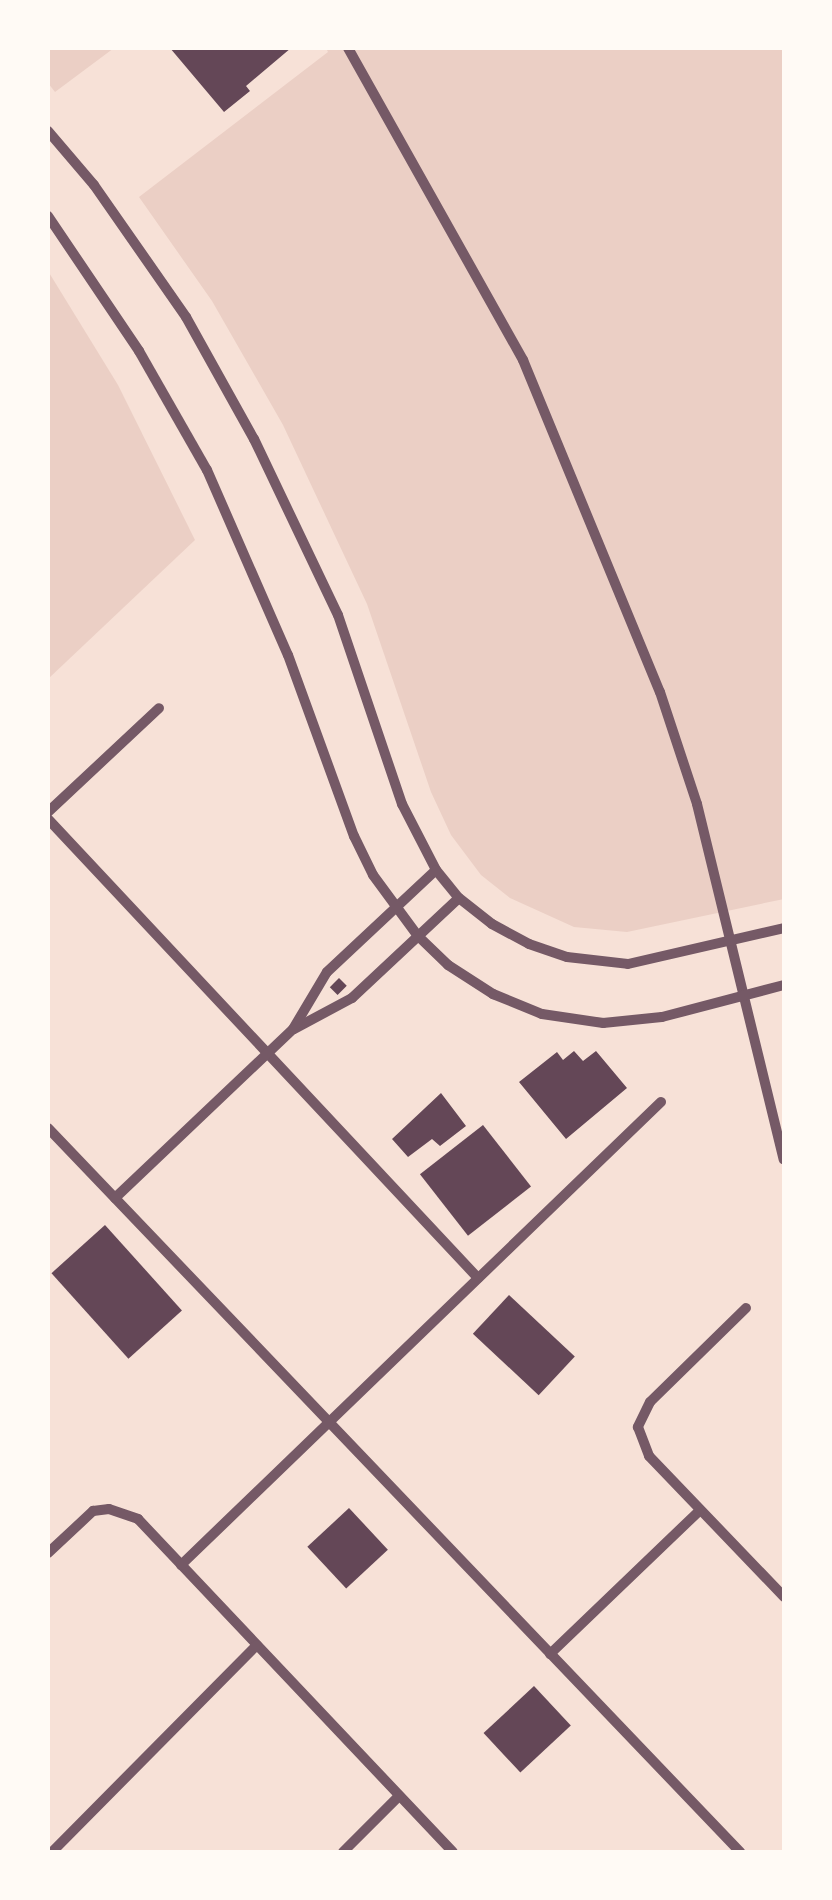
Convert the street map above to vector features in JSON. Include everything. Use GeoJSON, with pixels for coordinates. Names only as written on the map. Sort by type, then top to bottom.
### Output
{"type":"FeatureCollection","features":[{"type":"Feature","properties":{"kind":"street"},"geometry":{"type":"LineString","coordinates":[[348,48],[523,360],[660,692],[697,804],[784,1160]]}},
{"type":"Feature","properties":{"kind":"street"},"geometry":{"type":"LineString","coordinates":[[48,131],[94,185],[186,318],[254,439],[338,616],[402,804],[436,870],[459,898],[492,924],[567,957],[628,964],[784,928]]}},
{"type":"Feature","properties":{"kind":"street"},"geometry":{"type":"LineString","coordinates":[[48,216],[139,351],[207,470],[288,655],[354,836],[395,909],[418,936],[448,965],[493,994],[542,1014],[604,1023],[662,1016],[784,985]]}},
{"type":"Feature","properties":{"kind":"street"},"geometry":{"type":"LineString","coordinates":[[160,708],[48,816],[478,1278]]}},
{"type":"Feature","properties":{"kind":"street"},"geometry":{"type":"LineString","coordinates":[[115,1198],[294,1029],[328,972],[436,870]]}},
{"type":"Feature","properties":{"kind":"street"},"geometry":{"type":"LineString","coordinates":[[294,1029],[352,998],[459,898]]}},
{"type":"Feature","properties":{"kind":"street"},"geometry":{"type":"LineString","coordinates":[[182,1565],[661,1102]]}},
{"type":"Feature","properties":{"kind":"street"},"geometry":{"type":"LineString","coordinates":[[48,1128],[740,1852]]}},
{"type":"Feature","properties":{"kind":"street"},"geometry":{"type":"LineString","coordinates":[[746,1308],[650,1402],[638,1428],[648,1456],[784,1596]]}},
{"type":"Feature","properties":{"kind":"street"},"geometry":{"type":"LineString","coordinates":[[48,1553],[93,1511],[108,1508],[138,1519],[453,1852]]}},
{"type":"Feature","properties":{"kind":"street"},"geometry":{"type":"LineString","coordinates":[[550,1654],[700,1510]]}},
{"type":"Feature","properties":{"kind":"street"},"geometry":{"type":"LineString","coordinates":[[52,1852],[257,1645]]}},
{"type":"Feature","properties":{"kind":"street"},"geometry":{"type":"LineString","coordinates":[[343,1852],[399,1796]]}},
{"type":"Feature","properties":{"kind":"shaded area"},"geometry":{"type":"Polygon","coordinates":[[[48,48],[114,48],[55,92],[48,83],[48,48]]]}},
{"type":"Feature","properties":{"kind":"shaded area"},"geometry":{"type":"Polygon","coordinates":[[[326,48],[784,48],[784,899],[627,932],[574,927],[510,898],[481,875],[451,835],[431,792],[367,604],[283,425],[212,301],[139,197],[328,52],[326,48]]]}},
{"type":"Feature","properties":{"kind":"shaded area"},"geometry":{"type":"Polygon","coordinates":[[[48,271],[118,385],[195,540],[48,679],[48,271]]]}},
{"type":"Feature","properties":{"kind":"building"},"geometry":{"type":"Polygon","coordinates":[[[170,48],[291,48],[246,86],[250,91],[224,112],[170,48]]]}},
{"type":"Feature","properties":{"kind":"building"},"geometry":{"type":"Polygon","coordinates":[[[339,978],[347,986],[338,995],[330,987],[339,978]]]}},
{"type":"Feature","properties":{"kind":"building"},"geometry":{"type":"Polygon","coordinates":[[[574,1051],[583,1061],[596,1051],[627,1088],[566,1139],[519,1082],[557,1052],[563,1060],[574,1051]]]}},
{"type":"Feature","properties":{"kind":"building"},"geometry":{"type":"Polygon","coordinates":[[[441,1093],[466,1126],[440,1146],[432,1139],[408,1157],[392,1139],[441,1093]]]}},
{"type":"Feature","properties":{"kind":"building"},"geometry":{"type":"Polygon","coordinates":[[[483,1125],[531,1186],[468,1236],[420,1174],[483,1125]]]}},
{"type":"Feature","properties":{"kind":"building"},"geometry":{"type":"Polygon","coordinates":[[[105,1225],[182,1310],[128,1359],[51,1273],[105,1225]]]}},
{"type":"Feature","properties":{"kind":"building"},"geometry":{"type":"Polygon","coordinates":[[[509,1295],[575,1356],[539,1395],[473,1334],[509,1295]]]}},
{"type":"Feature","properties":{"kind":"building"},"geometry":{"type":"Polygon","coordinates":[[[349,1508],[388,1550],[346,1589],[307,1547],[349,1508]]]}},
{"type":"Feature","properties":{"kind":"building"},"geometry":{"type":"Polygon","coordinates":[[[534,1686],[571,1725],[520,1773],[484,1733],[534,1686]]]}}]}
